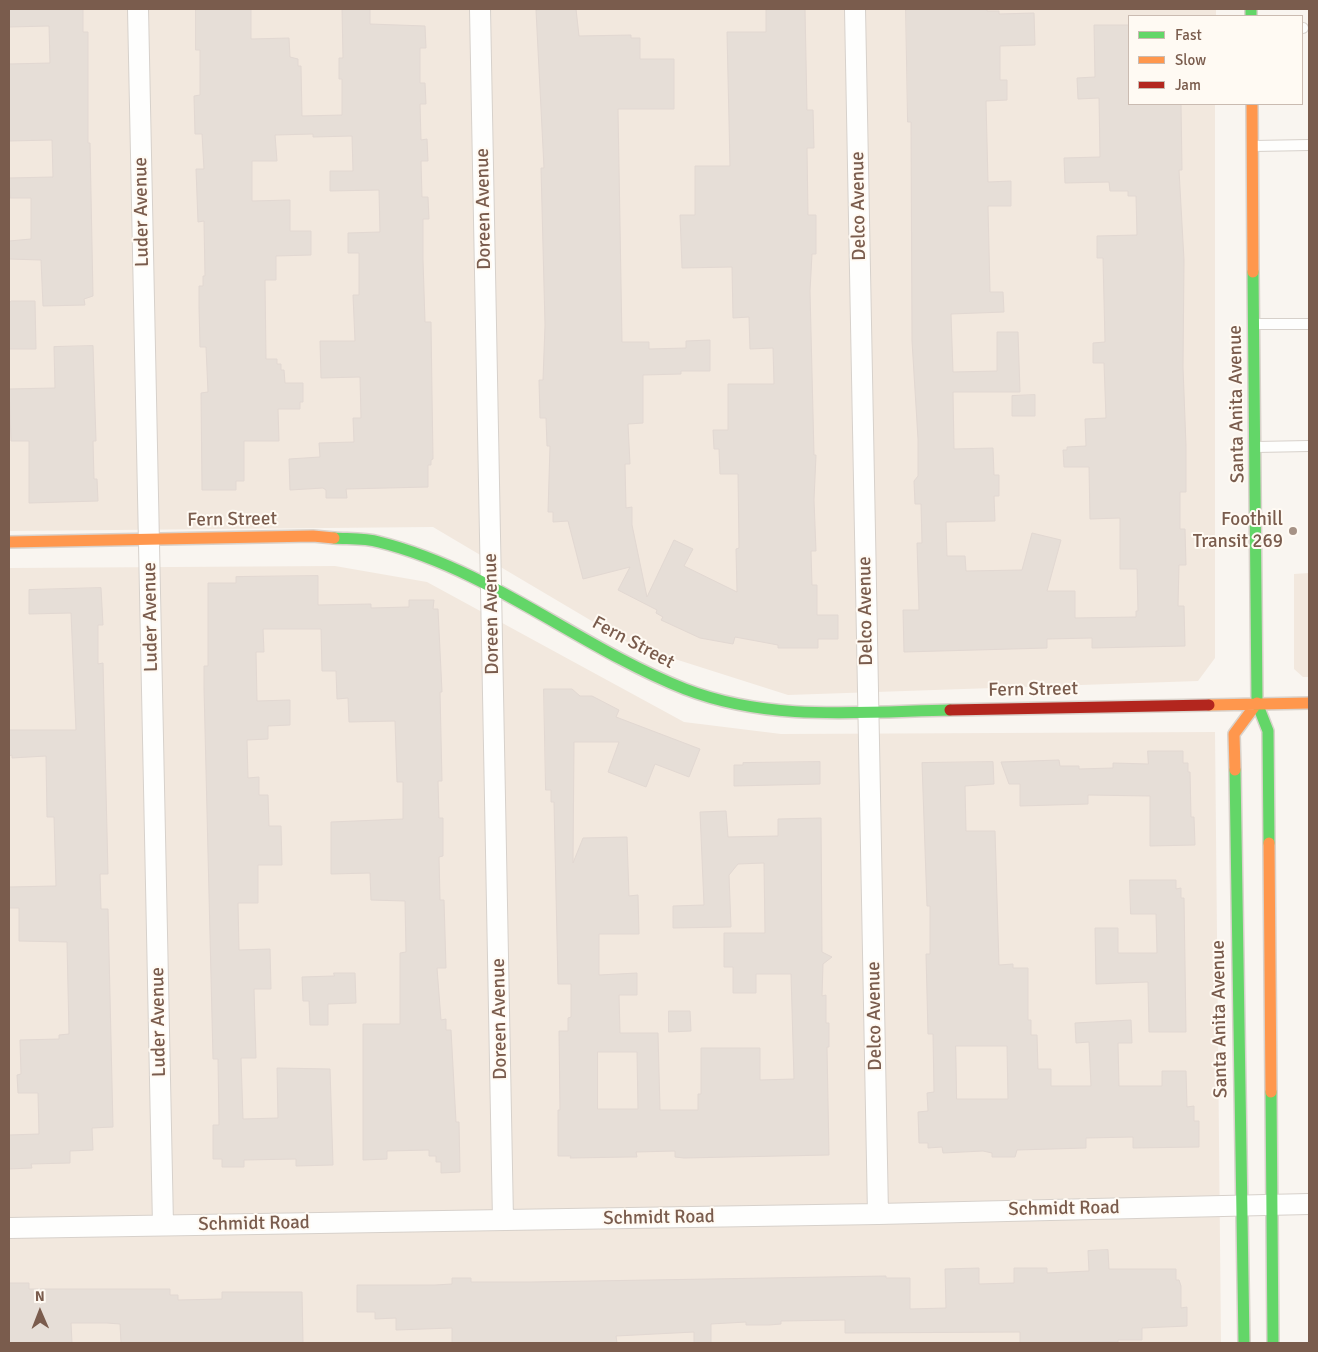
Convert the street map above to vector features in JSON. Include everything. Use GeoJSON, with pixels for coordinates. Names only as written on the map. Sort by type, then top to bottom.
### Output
{"type":"FeatureCollection","features":[{"type":"Feature","properties":{"kind":"main road","name":"Santa Anita Avenue"},"geometry":{"type":"LineString","coordinates":[[1252,105],[1257,703],[1268,731],[1273,1343]]}},
{"type":"Feature","properties":{"kind":"main road","name":"Fern Street"},"geometry":{"type":"LineString","coordinates":[[9,542],[313,536],[377,541],[431,556],[492,586],[637,667],[685,689],[737,706],[797,713],[1309,703]]}},
{"type":"Feature","properties":{"kind":"main road","name":"Santa Anita Avenue"},"geometry":{"type":"LineString","coordinates":[[1244,1343],[1234,734],[1257,703]]}},
{"type":"Feature","properties":{"kind":"street","name":"Luder Avenue"},"geometry":{"type":"LineString","coordinates":[[138,9],[163,1225]]}},
{"type":"Feature","properties":{"kind":"street","name":"Doreen Avenue"},"geometry":{"type":"LineString","coordinates":[[480,9],[503,1220]]}},
{"type":"Feature","properties":{"kind":"street","name":"Delco Avenue"},"geometry":{"type":"LineString","coordinates":[[855,9],[878,1214]]}},
{"type":"Feature","properties":{"kind":"street","name":"Schmidt Road"},"geometry":{"type":"LineString","coordinates":[[9,1228],[878,1214],[1309,1204]]}},
{"type":"Feature","properties":{"kind":"lane"},"geometry":{"type":"LineString","coordinates":[[1253,146],[1309,145]]}},
{"type":"Feature","properties":{"kind":"lane"},"geometry":{"type":"LineString","coordinates":[[1254,324],[1309,324]]}},
{"type":"Feature","properties":{"kind":"lane"},"geometry":{"type":"LineString","coordinates":[[1255,447],[1309,446]]}},
{"type":"Feature","properties":{"kind":"shaded area"},"geometry":{"type":"Polygon","coordinates":[[[9,9],[1216,9],[1216,15],[1128,15],[1128,105],[1215,105],[1215,658],[1198,681],[788,695],[634,646],[433,527],[9,531],[9,9]]]}},
{"type":"Feature","properties":{"kind":"shaded area"},"geometry":{"type":"Polygon","coordinates":[[[335,566],[427,582],[684,722],[781,734],[1215,732],[1221,1343],[9,1343],[9,568],[335,566]]]}},
{"type":"Feature","properties":{"kind":"shaded area"},"geometry":{"type":"Polygon","coordinates":[[[1309,573],[1309,677],[1303,677],[1294,669],[1294,574],[1309,573]]]}},
{"type":"Feature","properties":{"kind":"building"},"geometry":{"type":"Polygon","coordinates":[[[9,9],[83,9],[83,32],[88,32],[88,143],[90,143],[93,296],[84,299],[85,305],[43,306],[41,260],[9,259],[9,241],[31,239],[31,198],[10,198],[9,178],[53,177],[52,140],[9,141],[9,64],[50,63],[49,26],[9,27],[9,9]]]}},
{"type":"Feature","properties":{"kind":"building"},"geometry":{"type":"Polygon","coordinates":[[[196,9],[251,9],[251,39],[289,38],[290,57],[298,59],[298,66],[301,66],[302,116],[342,115],[342,79],[339,79],[339,58],[343,58],[342,9],[370,9],[370,24],[425,26],[426,48],[420,48],[420,83],[425,83],[426,104],[420,104],[421,140],[427,139],[428,161],[421,161],[422,197],[428,197],[429,219],[423,219],[425,322],[431,322],[433,459],[431,460],[431,465],[428,465],[428,487],[346,489],[347,498],[326,498],[326,490],[323,488],[290,490],[289,459],[320,457],[319,443],[354,442],[353,418],[361,418],[360,377],[321,378],[320,341],[355,341],[353,295],[359,295],[359,253],[348,253],[348,233],[380,232],[379,190],[330,191],[330,171],[353,171],[352,136],[313,137],[313,134],[275,135],[277,161],[252,161],[252,201],[290,200],[290,231],[311,231],[311,255],[276,256],[276,280],[265,280],[266,359],[277,359],[277,364],[281,364],[281,370],[284,370],[285,383],[303,383],[303,402],[300,402],[300,409],[278,409],[279,441],[244,441],[244,481],[236,481],[236,490],[202,490],[201,393],[208,392],[206,347],[200,347],[199,286],[203,286],[203,276],[205,276],[204,221],[198,222],[196,169],[204,169],[202,134],[195,134],[194,96],[200,95],[200,50],[196,50],[196,9]]]}},
{"type":"Feature","properties":{"kind":"building"},"geometry":{"type":"Polygon","coordinates":[[[576,9],[579,36],[631,35],[631,38],[640,38],[640,59],[674,59],[674,109],[618,109],[622,342],[649,342],[649,349],[686,348],[686,341],[710,340],[710,371],[681,371],[681,374],[643,375],[643,423],[628,424],[630,464],[625,464],[626,508],[632,507],[632,525],[647,597],[674,540],[693,549],[684,566],[737,592],[736,549],[739,548],[738,474],[720,474],[719,449],[714,449],[713,430],[728,430],[728,384],[774,384],[773,348],[750,349],[749,317],[733,318],[732,267],[682,268],[680,215],[695,215],[695,166],[730,166],[727,32],[766,32],[766,9],[805,9],[807,110],[813,110],[814,148],[807,148],[808,215],[816,215],[816,254],[812,254],[810,291],[814,455],[816,455],[814,500],[816,551],[811,551],[812,585],[817,585],[817,615],[838,615],[838,639],[818,639],[818,648],[778,648],[778,645],[735,637],[733,644],[700,638],[661,620],[663,617],[656,613],[657,610],[618,590],[630,567],[583,579],[568,521],[553,522],[553,512],[548,512],[550,446],[547,446],[546,418],[540,418],[539,380],[543,380],[545,325],[541,168],[544,168],[536,10],[576,9]]]}},
{"type":"Feature","properties":{"kind":"building"},"geometry":{"type":"Polygon","coordinates":[[[906,9],[987,9],[987,11],[999,11],[999,14],[1034,13],[1035,45],[1000,46],[1000,80],[1007,80],[1007,100],[986,101],[988,182],[1011,181],[1011,206],[988,206],[990,292],[1003,292],[1004,312],[951,314],[953,372],[997,371],[997,332],[1018,332],[1020,392],[953,392],[954,449],[993,448],[994,475],[999,475],[999,496],[994,496],[995,521],[946,522],[947,556],[965,556],[966,571],[1022,570],[1032,533],[1061,540],[1047,591],[1075,591],[1075,618],[1136,617],[1136,611],[1138,611],[1137,569],[1120,569],[1120,518],[1090,519],[1089,467],[1064,467],[1063,450],[1067,450],[1067,447],[1086,446],[1085,419],[1106,418],[1104,363],[1093,363],[1093,343],[1105,342],[1103,258],[1097,258],[1097,236],[1137,235],[1136,196],[1128,196],[1128,191],[1110,191],[1109,182],[1065,183],[1064,158],[1100,157],[1099,98],[1078,99],[1077,78],[1095,77],[1094,25],[1128,25],[1128,105],[1181,105],[1182,170],[1179,170],[1184,260],[1183,367],[1186,492],[1180,492],[1180,529],[1185,529],[1186,565],[1179,565],[1178,606],[1184,606],[1185,646],[1092,648],[1092,638],[1047,639],[1047,648],[904,652],[903,610],[919,610],[917,543],[922,543],[921,504],[915,504],[914,481],[918,476],[918,439],[912,341],[911,122],[908,122],[906,9]]]}},
{"type":"Feature","properties":{"kind":"building"},"geometry":{"type":"Polygon","coordinates":[[[12,301],[35,301],[36,349],[9,349],[9,303],[12,301]]]}},
{"type":"Feature","properties":{"kind":"building"},"geometry":{"type":"Polygon","coordinates":[[[93,346],[96,441],[93,441],[94,479],[97,479],[98,501],[29,503],[29,441],[11,441],[9,389],[55,388],[54,347],[93,346]]]}},
{"type":"Feature","properties":{"kind":"building"},"geometry":{"type":"Polygon","coordinates":[[[1035,395],[1035,416],[1012,416],[1012,396],[1035,395]]]}},
{"type":"Feature","properties":{"kind":"building"},"geometry":{"type":"Polygon","coordinates":[[[318,576],[318,605],[371,604],[371,608],[409,607],[409,600],[434,600],[433,609],[438,609],[442,692],[440,692],[442,781],[438,781],[439,818],[443,818],[443,856],[439,857],[440,900],[444,900],[446,968],[437,968],[441,1020],[446,1019],[446,1030],[451,1030],[456,1122],[459,1122],[460,1172],[441,1173],[441,1162],[436,1162],[436,1156],[429,1156],[429,1150],[387,1151],[387,1159],[363,1160],[363,1024],[400,1024],[400,953],[406,952],[405,901],[371,900],[370,873],[331,874],[331,822],[403,819],[403,782],[397,782],[395,721],[349,722],[348,698],[337,699],[336,671],[322,671],[321,629],[263,629],[264,652],[256,652],[257,701],[290,700],[290,725],[268,726],[268,739],[247,740],[248,778],[259,777],[259,795],[268,795],[269,826],[281,826],[282,865],[258,865],[258,903],[238,903],[239,950],[270,949],[271,989],[254,989],[256,1058],[241,1058],[243,1119],[278,1118],[277,1068],[330,1069],[333,1165],[296,1166],[296,1159],[244,1160],[244,1167],[222,1167],[222,1159],[213,1159],[213,1125],[219,1125],[218,1059],[213,1059],[204,688],[204,666],[208,666],[208,583],[236,583],[236,577],[318,576]]]}},
{"type":"Feature","properties":{"kind":"building"},"geometry":{"type":"Polygon","coordinates":[[[101,588],[103,625],[98,625],[98,664],[103,663],[108,874],[100,874],[101,909],[108,909],[113,1127],[92,1128],[93,1150],[70,1151],[70,1163],[31,1164],[32,1168],[9,1169],[9,1135],[39,1134],[38,1093],[18,1093],[17,1075],[21,1074],[20,1040],[59,1039],[59,1035],[69,1034],[67,942],[19,941],[19,908],[9,908],[9,887],[56,886],[54,817],[47,817],[46,756],[12,758],[12,755],[9,756],[9,730],[76,730],[71,613],[29,614],[29,590],[101,588]]]}},
{"type":"Feature","properties":{"kind":"building"},"geometry":{"type":"Polygon","coordinates":[[[544,689],[572,689],[580,696],[592,696],[619,710],[616,717],[700,749],[689,777],[655,764],[646,787],[608,772],[619,742],[574,742],[573,863],[583,838],[627,837],[629,896],[638,895],[639,934],[599,934],[599,975],[637,973],[637,995],[619,995],[620,1033],[658,1033],[660,1110],[698,1110],[698,1094],[701,1094],[701,1048],[760,1048],[760,1080],[794,1079],[791,974],[756,974],[756,993],[733,993],[733,967],[724,967],[724,933],[765,933],[764,863],[738,864],[729,875],[731,927],[673,928],[673,906],[704,905],[700,812],[726,811],[728,837],[778,836],[778,819],[821,818],[822,952],[832,957],[823,964],[822,996],[826,995],[826,1023],[829,1023],[829,1047],[827,1047],[829,1155],[684,1158],[675,1157],[675,1151],[636,1152],[637,1157],[570,1158],[571,1156],[558,1156],[558,1110],[560,1110],[559,1031],[568,1031],[568,1018],[571,1017],[571,984],[558,984],[554,802],[551,802],[551,790],[546,790],[544,689]],[[598,1052],[598,1109],[638,1109],[637,1052],[598,1052]]]}},
{"type":"Feature","properties":{"kind":"building"},"geometry":{"type":"Polygon","coordinates":[[[1148,751],[1183,751],[1183,763],[1188,763],[1188,772],[1190,772],[1191,817],[1194,817],[1195,845],[1150,846],[1150,796],[1088,795],[1088,804],[1020,806],[1020,784],[1009,784],[1001,762],[1059,760],[1060,766],[1079,766],[1079,769],[1113,768],[1113,763],[1148,764],[1148,751]]]}},
{"type":"Feature","properties":{"kind":"building"},"geometry":{"type":"Polygon","coordinates":[[[820,762],[820,784],[734,786],[734,765],[743,765],[743,763],[820,762]]]}},
{"type":"Feature","properties":{"kind":"building"},"geometry":{"type":"Polygon","coordinates":[[[993,762],[994,784],[965,786],[966,831],[995,831],[999,965],[1013,964],[1013,968],[1028,968],[1028,1020],[1031,1020],[1031,1035],[1037,1035],[1038,1069],[1051,1069],[1051,1086],[1091,1086],[1089,1042],[1076,1043],[1075,1023],[1131,1020],[1132,1043],[1118,1043],[1119,1086],[1162,1086],[1162,1071],[1186,1071],[1187,1107],[1194,1106],[1194,1121],[1199,1121],[1199,1147],[1133,1148],[1133,1137],[1086,1138],[1086,1148],[1017,1150],[1015,1157],[992,1157],[992,1153],[983,1151],[943,1153],[942,1147],[928,1148],[928,1143],[919,1143],[918,1112],[928,1111],[927,1093],[934,1092],[933,1034],[928,1034],[926,954],[930,954],[930,906],[927,906],[922,763],[993,762]],[[956,1046],[957,1099],[1008,1099],[1007,1046],[956,1046]]]}},
{"type":"Feature","properties":{"kind":"building"},"geometry":{"type":"Polygon","coordinates":[[[1130,880],[1176,880],[1176,889],[1181,888],[1181,898],[1184,898],[1186,1032],[1149,1032],[1148,982],[1096,984],[1095,928],[1118,928],[1118,953],[1157,953],[1156,914],[1131,914],[1130,880]]]}},
{"type":"Feature","properties":{"kind":"building"},"geometry":{"type":"Polygon","coordinates":[[[334,973],[355,973],[356,1003],[328,1004],[328,1025],[310,1025],[309,1001],[303,1001],[302,977],[334,976],[334,973]]]}},
{"type":"Feature","properties":{"kind":"building"},"geometry":{"type":"Polygon","coordinates":[[[669,1011],[690,1011],[691,1031],[669,1032],[669,1011]]]}},
{"type":"Feature","properties":{"kind":"building"},"geometry":{"type":"Polygon","coordinates":[[[1108,1250],[1109,1269],[1176,1269],[1176,1280],[1179,1280],[1181,1286],[1181,1308],[1187,1307],[1187,1326],[1142,1328],[1142,1340],[1118,1340],[1118,1342],[1020,1343],[1020,1332],[845,1333],[845,1320],[781,1321],[781,1324],[769,1325],[746,1325],[746,1322],[711,1324],[711,1343],[694,1343],[694,1332],[616,1336],[617,1343],[452,1343],[452,1328],[396,1330],[396,1318],[375,1319],[375,1312],[357,1312],[357,1285],[452,1284],[452,1278],[471,1278],[471,1282],[532,1282],[886,1276],[886,1278],[910,1278],[910,1309],[946,1308],[945,1269],[979,1268],[979,1284],[1014,1283],[1014,1268],[1047,1268],[1047,1273],[1089,1271],[1088,1251],[1108,1250]]]}},
{"type":"Feature","properties":{"kind":"building"},"geometry":{"type":"Polygon","coordinates":[[[9,1283],[29,1283],[29,1289],[170,1289],[170,1295],[178,1295],[178,1300],[222,1299],[222,1292],[302,1292],[303,1343],[121,1343],[120,1324],[71,1323],[72,1343],[9,1343],[9,1283]]]}},
{"type":"Feature","properties":{"kind":"traffic: fast"},"geometry":{"type":"LineString","coordinates":[[1251,9],[1251,15]]}},
{"type":"Feature","properties":{"kind":"traffic: fast"},"geometry":{"type":"LineString","coordinates":[[1253,272],[1257,703],[1268,731],[1269,843]]}},
{"type":"Feature","properties":{"kind":"traffic: fast"},"geometry":{"type":"LineString","coordinates":[[334,538],[363,539],[379,542],[420,555],[459,571],[646,672],[685,689],[717,699],[783,711],[816,713],[950,710]]}},
{"type":"Feature","properties":{"kind":"traffic: fast"},"geometry":{"type":"LineString","coordinates":[[1235,770],[1244,1343]]}},
{"type":"Feature","properties":{"kind":"traffic: fast"},"geometry":{"type":"LineString","coordinates":[[1271,1092],[1273,1343]]}},
{"type":"Feature","properties":{"kind":"traffic: slow"},"geometry":{"type":"LineString","coordinates":[[1252,105],[1253,272]]}},
{"type":"Feature","properties":{"kind":"traffic: slow"},"geometry":{"type":"LineString","coordinates":[[9,542],[313,536],[334,538]]}},
{"type":"Feature","properties":{"kind":"traffic: slow"},"geometry":{"type":"LineString","coordinates":[[1235,770],[1234,734],[1257,703]]}},
{"type":"Feature","properties":{"kind":"traffic: slow"},"geometry":{"type":"LineString","coordinates":[[1209,705],[1309,703]]}},
{"type":"Feature","properties":{"kind":"traffic: slow"},"geometry":{"type":"LineString","coordinates":[[1269,843],[1271,1092]]}},
{"type":"Feature","properties":{"kind":"traffic: jam"},"geometry":{"type":"LineString","coordinates":[[950,710],[1209,705]]}},
{"type":"Feature","properties":{"kind":"place","name":"Foothill Transit 269"},"geometry":{"type":"Point","coordinates":[1293,531]}}]}
